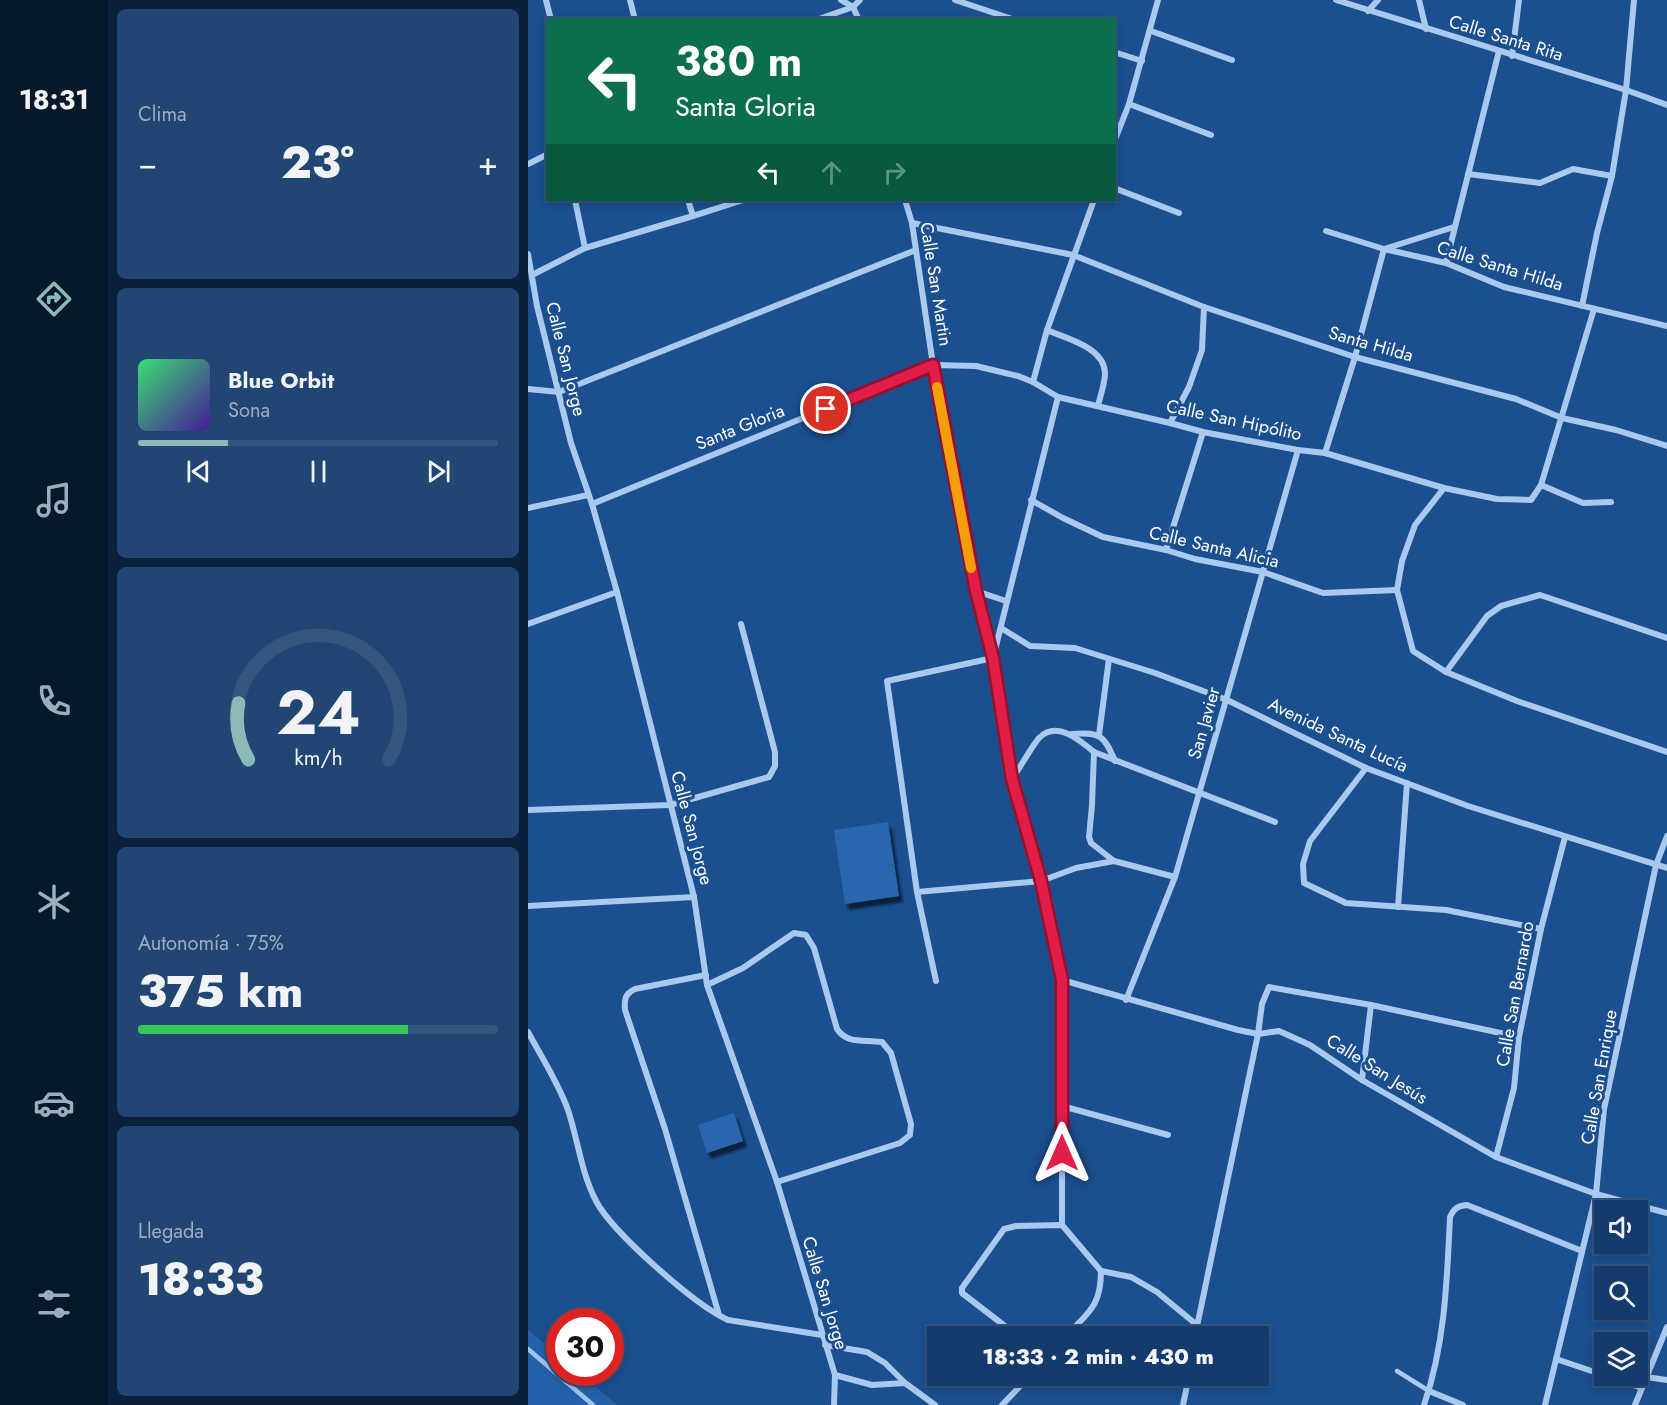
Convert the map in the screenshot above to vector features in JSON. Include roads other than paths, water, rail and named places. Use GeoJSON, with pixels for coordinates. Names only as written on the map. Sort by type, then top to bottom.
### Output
{"type":"FeatureCollection","features":[{"type":"Feature","properties":{"kind":"street"},"geometry":{"type":"LineString","coordinates":[[546,0],[550,18]]}},
{"type":"Feature","properties":{"kind":"street"},"geometry":{"type":"LineString","coordinates":[[630,0],[634,18]]}},
{"type":"Feature","properties":{"kind":"street"},"geometry":{"type":"LineString","coordinates":[[841,0],[853,7],[858,18]]}},
{"type":"Feature","properties":{"kind":"street"},"geometry":{"type":"LineString","coordinates":[[822,18],[853,7],[860,0]]}},
{"type":"Feature","properties":{"kind":"street"},"geometry":{"type":"LineString","coordinates":[[955,0],[1008,18]]}},
{"type":"Feature","properties":{"kind":"street"},"geometry":{"type":"LineString","coordinates":[[1116,137],[1129,104],[1158,0]]}},
{"type":"Feature","properties":{"kind":"street","name":"Calle Santa Rita"},"geometry":{"type":"LineString","coordinates":[[1336,0],[1626,90],[1667,105]]}},
{"type":"Feature","properties":{"kind":"street"},"geometry":{"type":"LineString","coordinates":[[1368,10],[1378,0]]}},
{"type":"Feature","properties":{"kind":"street"},"geometry":{"type":"LineString","coordinates":[[1419,0],[1426,29]]}},
{"type":"Feature","properties":{"kind":"street"},"geometry":{"type":"LineString","coordinates":[[1512,56],[1519,0]]}},
{"type":"Feature","properties":{"kind":"street"},"geometry":{"type":"LineString","coordinates":[[1582,306],[1612,176],[1626,90],[1634,0]]}},
{"type":"Feature","properties":{"kind":"street"},"geometry":{"type":"LineString","coordinates":[[1151,31],[1232,60]]}},
{"type":"Feature","properties":{"kind":"street"},"geometry":{"type":"LineString","coordinates":[[1446,263],[1499,51]]}},
{"type":"Feature","properties":{"kind":"street"},"geometry":{"type":"LineString","coordinates":[[1116,53],[1142,61]]}},
{"type":"Feature","properties":{"kind":"street"},"geometry":{"type":"LineString","coordinates":[[1129,104],[1211,135]]}},
{"type":"Feature","properties":{"kind":"street"},"geometry":{"type":"LineString","coordinates":[[528,164],[546,155]]}},
{"type":"Feature","properties":{"kind":"street"},"geometry":{"type":"LineString","coordinates":[[1468,174],[1540,183],[1573,170],[1612,176]]}},
{"type":"Feature","properties":{"kind":"street"},"geometry":{"type":"LineString","coordinates":[[1116,189],[1179,213]]}},
{"type":"Feature","properties":{"kind":"street"},"geometry":{"type":"LineString","coordinates":[[574,201],[585,248]]}},
{"type":"Feature","properties":{"kind":"street"},"geometry":{"type":"LineString","coordinates":[[688,201],[693,216]]}},
{"type":"Feature","properties":{"kind":"street"},"geometry":{"type":"LineString","coordinates":[[532,275],[585,248],[740,201]]}},
{"type":"Feature","properties":{"kind":"street","name":"Calle San Martin"},"geometry":{"type":"LineString","coordinates":[[905,201],[912,223],[933,365],[976,591],[993,658],[1012,779],[1041,881],[1062,980],[1062,1225]]}},
{"type":"Feature","properties":{"kind":"street"},"geometry":{"type":"LineString","coordinates":[[1033,382],[1047,330],[1094,201]]}},
{"type":"Feature","properties":{"kind":"street","name":"Santa Hilda"},"geometry":{"type":"LineString","coordinates":[[912,223],[1073,255],[1204,307],[1355,357],[1516,399],[1562,418],[1616,430],[1667,446]]}},
{"type":"Feature","properties":{"kind":"street"},"geometry":{"type":"LineString","coordinates":[[1325,453],[1355,357],[1384,249],[1454,227]]}},
{"type":"Feature","properties":{"kind":"street","name":"Calle Santa Hilda"},"geometry":{"type":"LineString","coordinates":[[1326,231],[1384,249],[1446,263],[1504,286],[1667,326]]}},
{"type":"Feature","properties":{"kind":"street"},"geometry":{"type":"LineString","coordinates":[[528,389],[559,392],[916,250]]}},
{"type":"Feature","properties":{"kind":"street","name":"Calle San Jorge"},"geometry":{"type":"LineString","coordinates":[[528,254],[537,306],[571,443],[592,504],[616,592],[694,897],[707,985],[777,1182],[835,1375],[834,1405]]}},
{"type":"Feature","properties":{"kind":"street"},"geometry":{"type":"LineString","coordinates":[[1170,423],[1189,387],[1202,350],[1204,307]]}},
{"type":"Feature","properties":{"kind":"street"},"geometry":{"type":"LineString","coordinates":[[1594,309],[1541,485],[1583,503],[1611,502]]}},
{"type":"Feature","properties":{"kind":"street"},"geometry":{"type":"LineString","coordinates":[[1047,330],[1093,351],[1100,359],[1105,375],[1098,406]]}},
{"type":"Feature","properties":{"kind":"street","name":"Calle San Hipólito"},"geometry":{"type":"LineString","coordinates":[[933,365],[976,366],[1018,376],[1058,397],[1203,432],[1325,453],[1444,488],[1497,498],[1532,500],[1541,485]]}},
{"type":"Feature","properties":{"kind":"street","name":"Santa Gloria"},"geometry":{"type":"LineString","coordinates":[[592,504],[933,365]]}},
{"type":"Feature","properties":{"kind":"street"},"geometry":{"type":"LineString","coordinates":[[936,981],[917,892],[887,681],[993,658],[1058,397]]}},
{"type":"Feature","properties":{"kind":"street"},"geometry":{"type":"LineString","coordinates":[[1166,550],[1203,432]]}},
{"type":"Feature","properties":{"kind":"street","name":"San Javier"},"geometry":{"type":"LineString","coordinates":[[1126,1000],[1175,877],[1298,450]]}},
{"type":"Feature","properties":{"kind":"street"},"geometry":{"type":"LineString","coordinates":[[1444,488],[1415,525],[1402,561],[1397,590],[1413,651],[1446,672],[1517,701],[1667,752]]}},
{"type":"Feature","properties":{"kind":"street"},"geometry":{"type":"LineString","coordinates":[[528,508],[588,495]]}},
{"type":"Feature","properties":{"kind":"street","name":"Calle Santa Alicia"},"geometry":{"type":"LineString","coordinates":[[1031,500],[1103,537],[1166,550],[1195,559],[1263,572],[1323,593],[1397,590]]}},
{"type":"Feature","properties":{"kind":"street"},"geometry":{"type":"LineString","coordinates":[[976,591],[1006,601]]}},
{"type":"Feature","properties":{"kind":"street"},"geometry":{"type":"LineString","coordinates":[[528,624],[616,592]]}},
{"type":"Feature","properties":{"kind":"street"},"geometry":{"type":"LineString","coordinates":[[1446,672],[1487,616],[1501,606],[1540,595],[1667,638]]}},
{"type":"Feature","properties":{"kind":"street"},"geometry":{"type":"LineString","coordinates":[[528,810],[670,805],[769,777],[775,766],[775,752],[741,624]]}},
{"type":"Feature","properties":{"kind":"street","name":"Avenida Santa Lucía"},"geometry":{"type":"LineString","coordinates":[[1001,628],[1030,646],[1076,648],[1227,699],[1366,768],[1467,806],[1667,868]]}},
{"type":"Feature","properties":{"kind":"street"},"geometry":{"type":"LineString","coordinates":[[1099,735],[1109,659]]}},
{"type":"Feature","properties":{"kind":"street"},"geometry":{"type":"LineString","coordinates":[[1012,779],[1039,738],[1048,733],[1099,735],[1108,744],[1115,761]]}},
{"type":"Feature","properties":{"kind":"street"},"geometry":{"type":"LineString","coordinates":[[1071,734],[1094,752],[1275,822]]}},
{"type":"Feature","properties":{"kind":"street"},"geometry":{"type":"LineString","coordinates":[[1094,752],[1089,837],[1091,843],[1114,861],[1175,877]]}},
{"type":"Feature","properties":{"kind":"street"},"geometry":{"type":"LineString","coordinates":[[1366,768],[1310,841],[1303,864],[1304,883],[1346,903],[1446,910],[1541,928]]}},
{"type":"Feature","properties":{"kind":"street"},"geometry":{"type":"LineString","coordinates":[[1398,907],[1407,783]]}},
{"type":"Feature","properties":{"kind":"street","name":"Calle San Enrique"},"geometry":{"type":"LineString","coordinates":[[1545,1405],[1596,1194],[1604,1109],[1656,865],[1667,836]]}},
{"type":"Feature","properties":{"kind":"street","name":"Calle San Bernardo"},"geometry":{"type":"LineString","coordinates":[[1496,1156],[1514,1088],[1519,1037],[1541,928],[1565,837]]}},
{"type":"Feature","properties":{"kind":"street"},"geometry":{"type":"LineString","coordinates":[[917,892],[1041,881],[1076,868],[1114,861]]}},
{"type":"Feature","properties":{"kind":"street"},"geometry":{"type":"LineString","coordinates":[[528,906],[694,897]]}},
{"type":"Feature","properties":{"kind":"street"},"geometry":{"type":"LineString","coordinates":[[707,985],[743,968],[794,933],[806,935],[814,948],[837,1029],[842,1037],[850,1040],[866,1039],[882,1042],[891,1053],[911,1124],[910,1135],[900,1143],[777,1182]]}},
{"type":"Feature","properties":{"kind":"street"},"geometry":{"type":"LineString","coordinates":[[706,975],[635,989],[628,993],[624,1000],[625,1010],[664,1129],[719,1315]]}},
{"type":"Feature","properties":{"kind":"street","name":"Calle San Jesús"},"geometry":{"type":"LineString","coordinates":[[1062,980],[1238,1030],[1258,1034],[1279,1031],[1310,1045],[1362,1080],[1496,1156],[1596,1194],[1667,1213]]}},
{"type":"Feature","properties":{"kind":"street"},"geometry":{"type":"LineString","coordinates":[[1005,1326],[962,1293],[962,1288],[1004,1229],[1016,1226],[1062,1225],[1101,1271],[1131,1277],[1157,1292],[1197,1325],[1258,1034],[1262,1004],[1269,987],[1371,1005],[1519,1037]]}},
{"type":"Feature","properties":{"kind":"street"},"geometry":{"type":"LineString","coordinates":[[1362,1080],[1371,1005]]}},
{"type":"Feature","properties":{"kind":"street"},"geometry":{"type":"LineString","coordinates":[[528,1032],[567,1106],[585,1179],[597,1204],[620,1233],[693,1298],[728,1320],[822,1335]]}},
{"type":"Feature","properties":{"kind":"street"},"geometry":{"type":"LineString","coordinates":[[1062,1106],[1168,1135]]}},
{"type":"Feature","properties":{"kind":"street"},"geometry":{"type":"LineString","coordinates":[[1424,1405],[1441,1338],[1450,1217],[1453,1211],[1459,1206],[1467,1205],[1582,1251]]}},
{"type":"Feature","properties":{"kind":"street"},"geometry":{"type":"LineString","coordinates":[[1075,1326],[1096,1304],[1101,1287],[1101,1271]]}},
{"type":"Feature","properties":{"kind":"street"},"geometry":{"type":"LineString","coordinates":[[1648,1372],[1667,1327]]}},
{"type":"Feature","properties":{"kind":"street"},"geometry":{"type":"LineString","coordinates":[[825,1345],[867,1352],[935,1405]]}},
{"type":"Feature","properties":{"kind":"street"},"geometry":{"type":"LineString","coordinates":[[1556,1359],[1642,1388],[1635,1405]]}},
{"type":"Feature","properties":{"kind":"street"},"geometry":{"type":"LineString","coordinates":[[835,1375],[861,1384],[905,1383]]}},
{"type":"Feature","properties":{"kind":"street"},"geometry":{"type":"LineString","coordinates":[[1648,1377],[1667,1380]]}},
{"type":"Feature","properties":{"kind":"street"},"geometry":{"type":"LineString","coordinates":[[1002,1405],[1020,1386]]}},
{"type":"Feature","properties":{"kind":"street"},"geometry":{"type":"LineString","coordinates":[[1184,1405],[1187,1386]]}},
{"type":"Feature","properties":{"kind":"street"},"geometry":{"type":"LineString","coordinates":[[1429,1391],[1463,1405]]}},
{"type":"Feature","properties":{"kind":"lane"},"geometry":{"type":"LineString","coordinates":[[1397,1371],[1429,1391]]}},
{"type":"Feature","properties":{"kind":"waterway"},"geometry":{"type":"LineString","coordinates":[[528,1349],[593,1405]]}}]}
